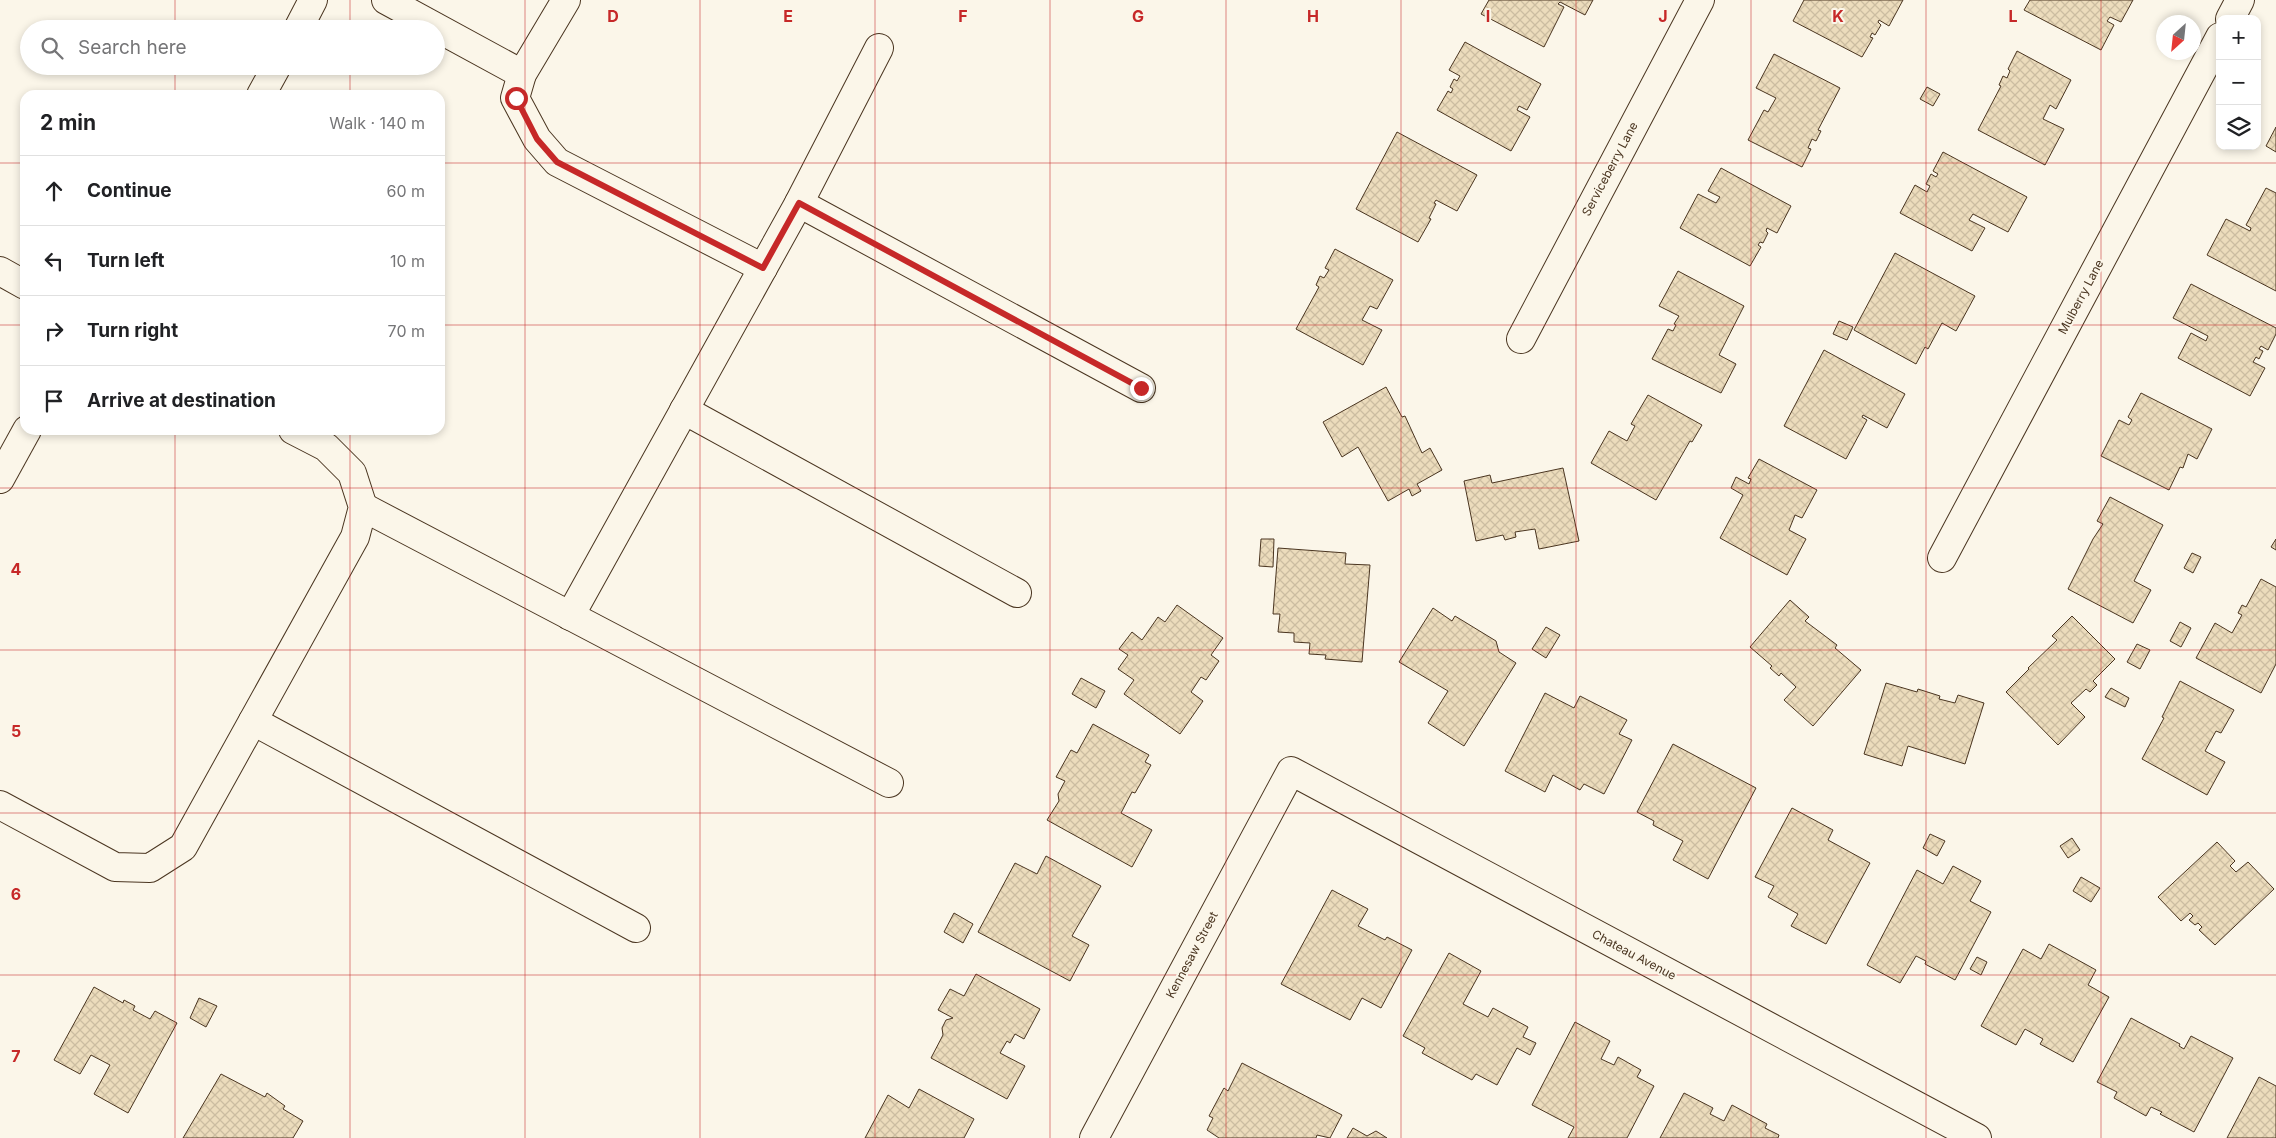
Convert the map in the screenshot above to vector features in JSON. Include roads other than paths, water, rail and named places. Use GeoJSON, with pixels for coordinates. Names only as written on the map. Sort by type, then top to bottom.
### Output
{"type":"FeatureCollection","features":[{"type":"Feature","properties":{"kind":"street"},"geometry":{"type":"LineString","coordinates":[[303,20],[313,0]]}},
{"type":"Feature","properties":{"kind":"street"},"geometry":{"type":"LineString","coordinates":[[386,0],[423,20]]}},
{"type":"Feature","properties":{"kind":"street"},"geometry":{"type":"LineString","coordinates":[[566,0],[522,74],[516,98],[537,139],[557,162],[763,268]]}},
{"type":"Feature","properties":{"kind":"street","name":"Serviceberry Lane"},"geometry":{"type":"LineString","coordinates":[[1521,338],[1700,0]]}},
{"type":"Feature","properties":{"kind":"street"},"geometry":{"type":"LineString","coordinates":[[2232,15],[2240,0]]}},
{"type":"Feature","properties":{"kind":"street"},"geometry":{"type":"LineString","coordinates":[[445,32],[522,74]]}},
{"type":"Feature","properties":{"kind":"street","name":"Mulberry Lane"},"geometry":{"type":"LineString","coordinates":[[1942,558],[2216,44]]}},
{"type":"Feature","properties":{"kind":"street"},"geometry":{"type":"LineString","coordinates":[[570,616],[799,203],[879,48]]}},
{"type":"Feature","properties":{"kind":"street"},"geometry":{"type":"LineString","coordinates":[[264,90],[272,75]]}},
{"type":"Feature","properties":{"kind":"street"},"geometry":{"type":"LineString","coordinates":[[799,203],[1141,388]]}},
{"type":"Feature","properties":{"kind":"street"},"geometry":{"type":"LineString","coordinates":[[0,270],[20,282]]}},
{"type":"Feature","properties":{"kind":"street"},"geometry":{"type":"LineString","coordinates":[[684,410],[1017,593]]}},
{"type":"Feature","properties":{"kind":"street"},"geometry":{"type":"LineString","coordinates":[[0,479],[24,435]]}},
{"type":"Feature","properties":{"kind":"street"},"geometry":{"type":"LineString","coordinates":[[0,805],[116,867],[150,868],[183,847],[355,537],[363,507],[352,473],[326,447],[303,435]]}},
{"type":"Feature","properties":{"kind":"street"},"geometry":{"type":"LineString","coordinates":[[363,507],[889,783]]}},
{"type":"Feature","properties":{"kind":"street"},"geometry":{"type":"LineString","coordinates":[[253,721],[636,928]]}},
{"type":"Feature","properties":{"kind":"street","name":"Kennesaw Street"},"geometry":{"type":"LineString","coordinates":[[1094,1138],[1291,772]]}},
{"type":"Feature","properties":{"kind":"street","name":"Chateau Avenue"},"geometry":{"type":"LineString","coordinates":[[1291,772],[1976,1138]]}}]}
